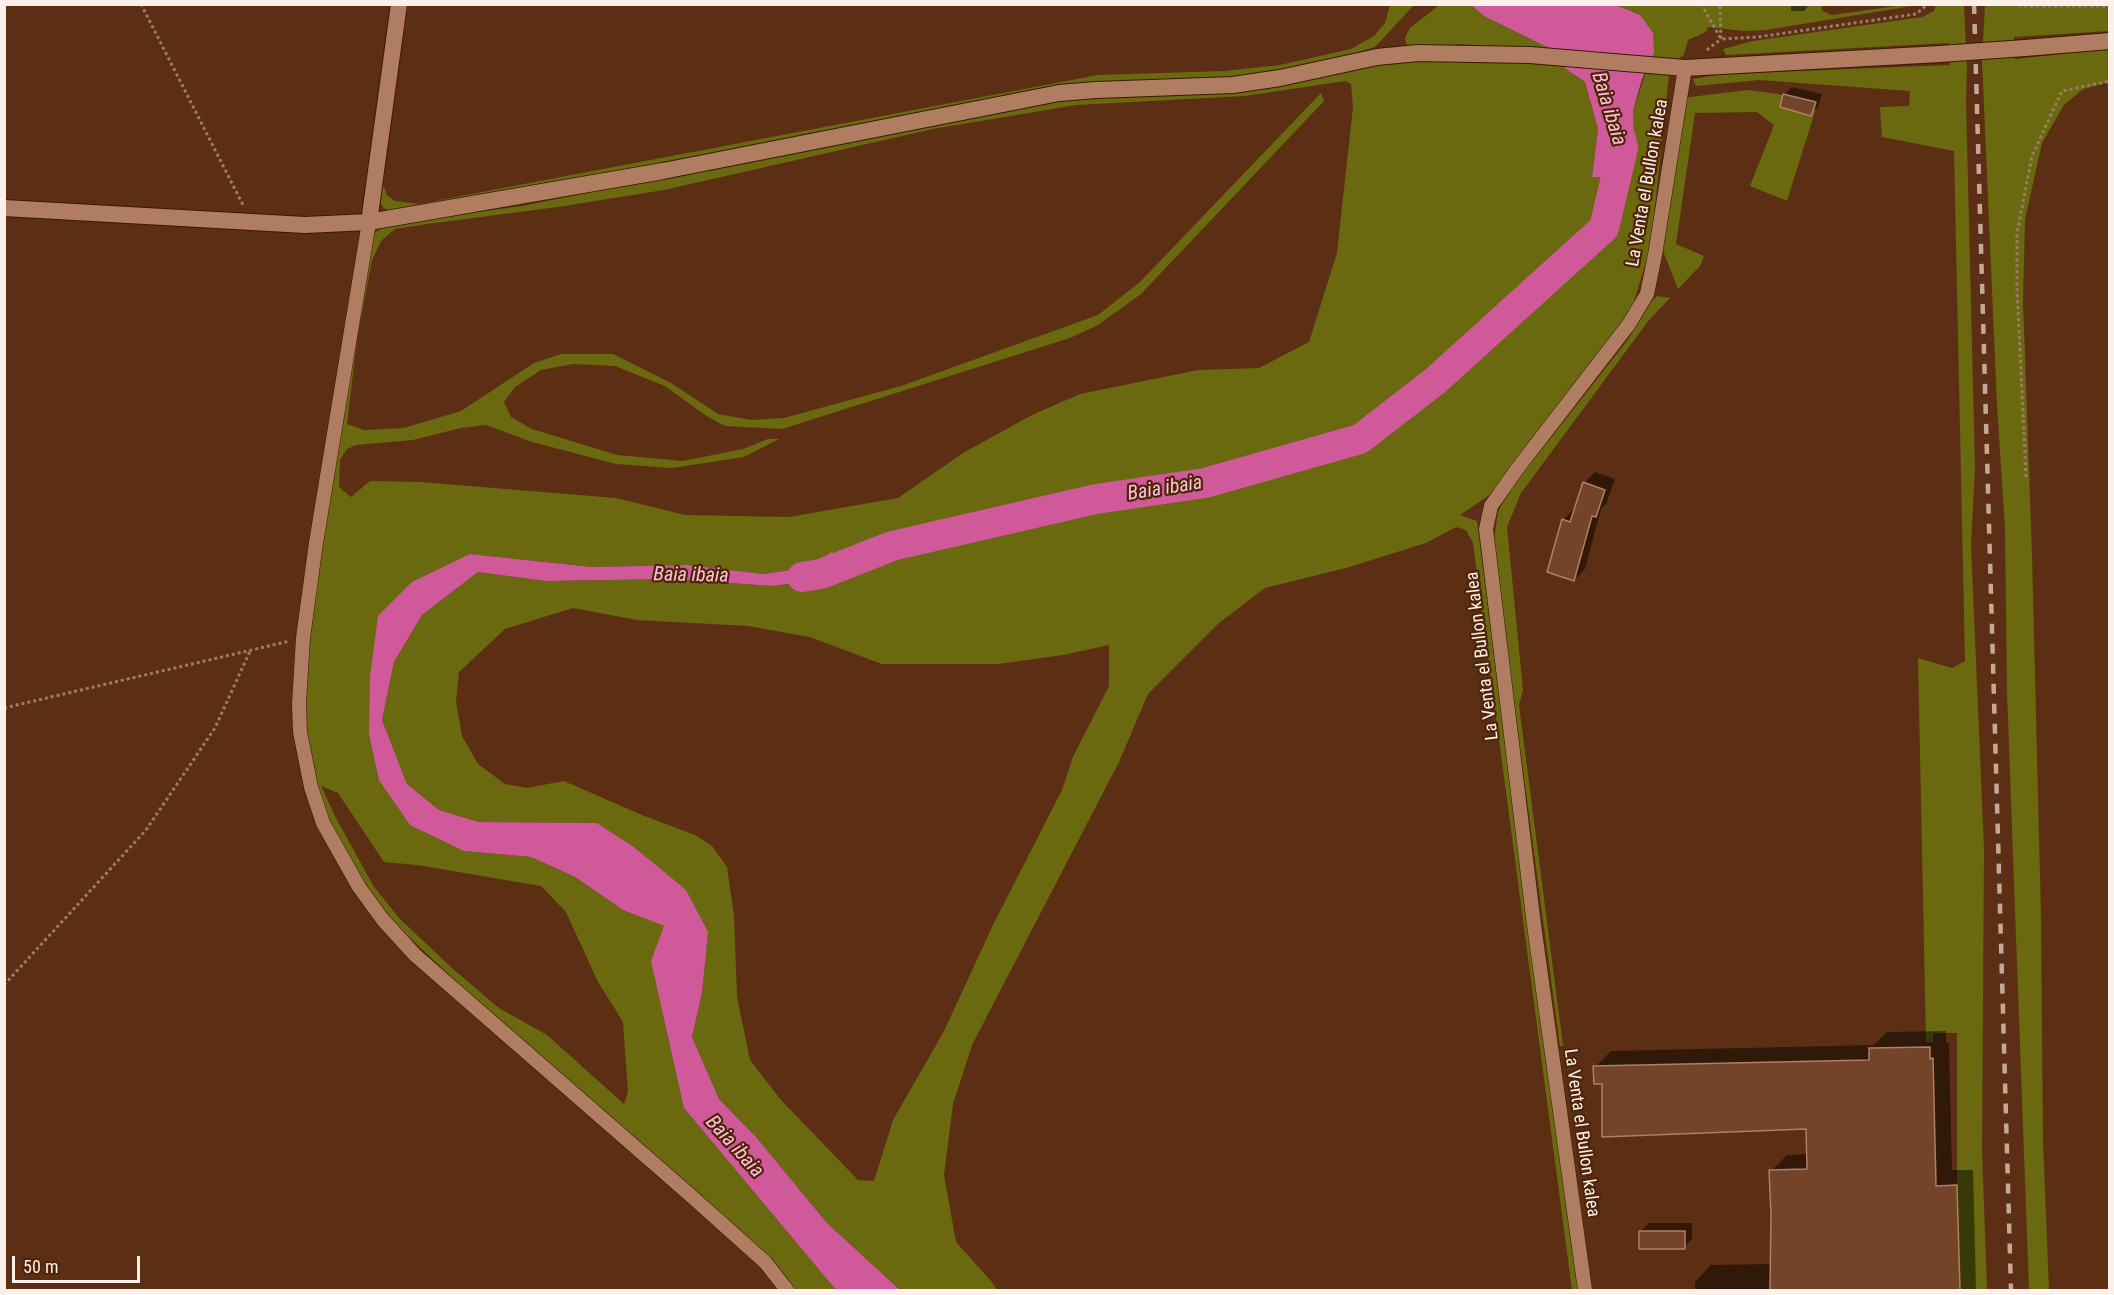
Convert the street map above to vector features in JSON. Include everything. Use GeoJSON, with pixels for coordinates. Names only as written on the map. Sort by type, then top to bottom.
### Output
{"type":"FeatureCollection","features":[{"type":"Feature","properties":{"kind":"street"},"geometry":{"type":"LineString","coordinates":[[399,4],[369,222],[316,543],[303,638],[299,705],[300,732],[311,787],[337,851],[359,887],[383,920],[415,955],[765,1262],[787,1290]]}},
{"type":"Feature","properties":{"kind":"street"},"geometry":{"type":"LineString","coordinates":[[4,208],[305,225],[369,222],[663,171],[1059,93],[1233,85],[1280,78],[1377,57],[1418,53],[1530,55],[1685,68],[1940,54],[2109,41]]}},
{"type":"Feature","properties":{"kind":"street","name":"La Venta el Bullon kalea"},"geometry":{"type":"LineString","coordinates":[[1585,1290],[1534,925],[1486,529],[1491,506],[1516,469],[1629,324],[1647,294],[1685,68]]}},
{"type":"Feature","properties":{"kind":"path"},"geometry":{"type":"LineString","coordinates":[[141,4],[252,222]]}},
{"type":"Feature","properties":{"kind":"path"},"geometry":{"type":"LineString","coordinates":[[1701,4],[1720,39]]}},
{"type":"Feature","properties":{"kind":"path"},"geometry":{"type":"LineString","coordinates":[[1720,4],[1720,39]]}},
{"type":"Feature","properties":{"kind":"path"},"geometry":{"type":"LineString","coordinates":[[1685,68],[1720,39],[1758,37],[1916,14],[1928,4]]}},
{"type":"Feature","properties":{"kind":"path"},"geometry":{"type":"LineString","coordinates":[[2019,4],[2109,6]]}},
{"type":"Feature","properties":{"kind":"path"},"geometry":{"type":"LineString","coordinates":[[2026,477],[2017,289],[2017,233],[2032,156],[2062,91],[2109,81]]}},
{"type":"Feature","properties":{"kind":"path"},"geometry":{"type":"LineString","coordinates":[[4,708],[303,638]]}},
{"type":"Feature","properties":{"kind":"path"},"geometry":{"type":"LineString","coordinates":[[4,985],[146,830],[215,728],[250,651]]}},
{"type":"Feature","properties":{"kind":"shaded area"},"geometry":{"type":"Polygon","coordinates":[[[1436,4],[1471,5],[1484,16],[1553,50],[1560,65],[1585,82],[1598,129],[1592,176],[1635,151],[1633,111],[1646,72],[1669,74],[1651,245],[1632,308],[1491,494],[1460,515],[1477,521],[1526,909],[1578,1290],[1572,1290],[1473,543],[1466,530],[1456,527],[1426,543],[1346,568],[1265,588],[1219,623],[1148,694],[1119,762],[972,1045],[953,1104],[944,1175],[956,1242],[997,1290],[900,1290],[827,1223],[756,1137],[719,1099],[692,1037],[702,993],[707,932],[685,890],[634,847],[597,823],[479,822],[439,810],[407,784],[382,720],[394,662],[422,615],[478,572],[545,581],[674,579],[772,586],[835,578],[831,552],[812,567],[763,574],[688,565],[592,567],[470,554],[378,616],[379,780],[464,851],[531,857],[575,877],[623,910],[664,926],[684,1108],[836,1290],[793,1290],[492,1015],[375,902],[346,856],[313,782],[305,740],[302,681],[367,252],[374,233],[390,224],[522,206],[982,113],[1082,98],[1387,63],[1465,62],[1465,44],[1414,47],[1406,44],[1405,38],[1410,28],[1437,7],[1436,4]],[[1345,81],[1245,96],[1076,105],[933,129],[664,190],[395,229],[381,241],[372,260],[357,340],[347,424],[364,430],[404,428],[461,411],[534,363],[561,354],[613,354],[671,383],[718,414],[751,420],[784,418],[901,386],[1098,315],[1140,282],[1321,93],[1324,101],[1141,294],[1098,325],[1070,338],[782,429],[725,426],[705,415],[665,386],[615,366],[573,364],[541,370],[515,387],[504,402],[511,417],[532,429],[617,455],[683,461],[743,449],[768,439],[779,439],[744,457],[672,468],[616,464],[532,442],[486,425],[461,428],[413,440],[356,445],[347,449],[340,460],[339,487],[351,497],[370,481],[421,482],[616,498],[685,515],[789,517],[898,498],[963,453],[1032,415],[1080,394],[1198,370],[1259,368],[1309,342],[1337,253],[1353,107],[1351,84],[1345,81]],[[573,608],[505,629],[459,672],[456,702],[462,736],[478,764],[505,784],[527,788],[564,781],[695,835],[712,846],[727,867],[734,916],[737,997],[750,1060],[781,1100],[858,1180],[874,1181],[893,1120],[943,1033],[994,923],[1062,790],[1073,757],[1109,686],[1109,645],[1063,655],[998,664],[882,664],[810,637],[748,626],[637,620],[573,608]],[[321,786],[374,887],[400,919],[454,970],[499,1008],[547,1035],[624,1104],[628,1092],[623,1022],[598,982],[566,912],[541,886],[417,865],[384,862],[338,793],[321,786]]]}},
{"type":"Feature","properties":{"kind":"shaded area"},"geometry":{"type":"Polygon","coordinates":[[[1821,4],[1822,11],[1832,15],[1918,5],[1766,30],[1744,31],[1708,27],[1706,32],[1688,40],[1684,55],[1675,61],[1651,59],[1640,15],[1616,5],[1821,4]]]}},
{"type":"Feature","properties":{"kind":"shaded area"},"geometry":{"type":"Polygon","coordinates":[[[404,5],[408,5],[382,182],[387,195],[395,201],[419,204],[1098,75],[1225,71],[1280,65],[1351,49],[1374,36],[1385,23],[1390,5],[1414,5],[1375,47],[1341,57],[1249,77],[1065,85],[516,191],[391,212],[377,199],[404,5]]]}},
{"type":"Feature","properties":{"kind":"shaded area"},"geometry":{"type":"Polygon","coordinates":[[[1936,5],[1964,5],[1967,66],[1975,467],[1971,545],[1984,848],[1982,1150],[1987,1290],[1960,1290],[1957,1033],[1933,1033],[1933,1042],[1926,1042],[1918,658],[1952,668],[1965,661],[1954,151],[1882,137],[1880,107],[1909,106],[1910,91],[1759,80],[1696,86],[1693,79],[1722,74],[1950,65],[1949,43],[1726,55],[1723,49],[1753,41],[1922,17],[1934,11],[1936,5]]]}},
{"type":"Feature","properties":{"kind":"shaded area"},"geometry":{"type":"Polygon","coordinates":[[[1985,5],[2109,5],[2109,31],[2014,37],[2015,59],[2110,49],[2109,82],[2083,89],[2064,105],[2042,143],[2025,219],[2023,301],[2032,555],[2041,917],[2043,1141],[2049,1290],[2029,1290],[2007,692],[2005,528],[1997,405],[1982,60],[1985,5]]]}},
{"type":"Feature","properties":{"kind":"shaded area"},"geometry":{"type":"Polygon","coordinates":[[[1748,90],[1778,94],[1817,105],[1787,201],[1750,186],[1774,125],[1757,112],[1695,113],[1676,244],[1704,256],[1700,266],[1678,289],[1663,251],[1682,98],[1748,90]]]}},
{"type":"Feature","properties":{"kind":"shaded area"},"geometry":{"type":"Polygon","coordinates":[[[1657,296],[1670,298],[1649,320],[1521,493],[1507,527],[1523,690],[1519,705],[1563,1046],[1560,1046],[1493,546],[1498,512],[1509,491],[1627,341],[1657,296]]]}},
{"type":"Feature","properties":{"kind":"water"},"geometry":{"type":"Polygon","coordinates":[[[1471,5],[1616,5],[1640,15],[1653,33],[1654,53],[1642,79],[1633,111],[1635,151],[1629,178],[1592,177],[1598,129],[1585,82],[1560,65],[1553,50],[1484,16],[1471,5]]]}},
{"type":"Feature","properties":{"kind":"water"},"geometry":{"type":"Polygon","coordinates":[[[831,552],[845,558],[835,578],[772,586],[674,579],[545,581],[478,572],[422,615],[394,662],[382,720],[407,784],[439,810],[479,822],[597,823],[634,847],[686,890],[708,932],[702,993],[692,1037],[719,1099],[756,1137],[827,1223],[900,1290],[836,1290],[684,1108],[651,961],[664,926],[623,910],[575,877],[531,857],[464,851],[410,825],[379,780],[369,734],[370,677],[378,616],[412,582],[470,554],[592,567],[688,565],[763,574],[812,567],[831,552]]]}},
{"type":"Feature","properties":{"kind":"building"},"geometry":{"type":"Polygon","coordinates":[[[1783,94],[1816,102],[1811,116],[1780,107],[1783,94]]]}},
{"type":"Feature","properties":{"kind":"building"},"geometry":{"type":"Polygon","coordinates":[[[1583,482],[1605,490],[1596,517],[1592,516],[1574,581],[1547,572],[1562,519],[1570,522],[1583,482]]]}},
{"type":"Feature","properties":{"kind":"building"},"geometry":{"type":"Polygon","coordinates":[[[1930,1047],[1930,1059],[1933,1058],[1936,1186],[1957,1185],[1960,1290],[1770,1290],[1769,1170],[1807,1169],[1806,1129],[1602,1137],[1602,1084],[1594,1084],[1593,1066],[1869,1060],[1869,1048],[1930,1047]]]}},
{"type":"Feature","properties":{"kind":"building"},"geometry":{"type":"Polygon","coordinates":[[[1639,1231],[1685,1231],[1685,1249],[1639,1249],[1639,1231]]]}},
{"type":"Feature","properties":{"kind":"waterway","name":"Baia ibaia"},"geometry":{"type":"LineString","coordinates":[[802,577],[821,574],[892,546],[1096,499],[1205,483],[1360,439],[1435,381],[1604,228],[1623,148],[1621,139]]}},
{"type":"Feature","properties":{"kind":"railway"},"geometry":{"type":"LineString","coordinates":[[1974,4],[2011,1290]]}}]}
